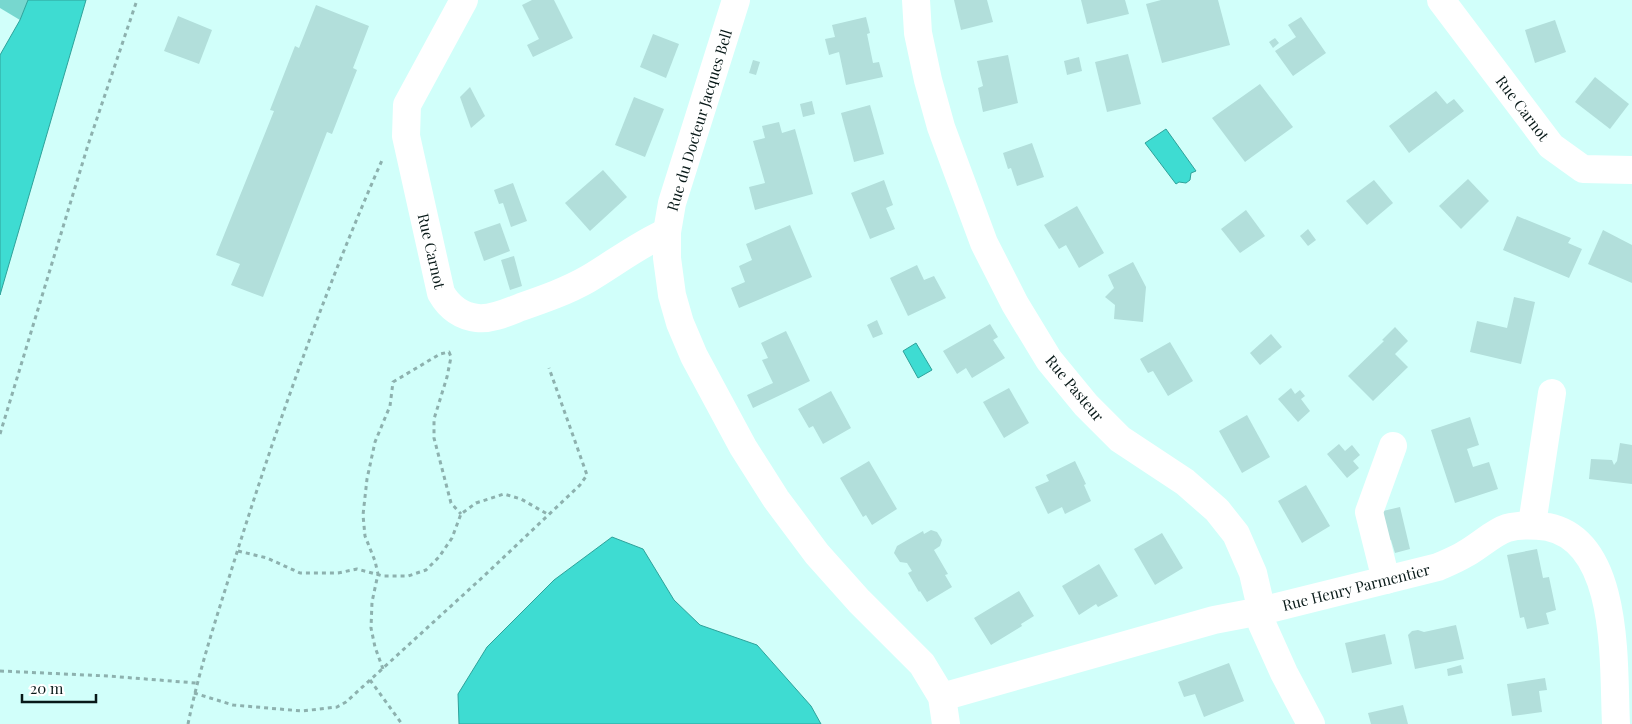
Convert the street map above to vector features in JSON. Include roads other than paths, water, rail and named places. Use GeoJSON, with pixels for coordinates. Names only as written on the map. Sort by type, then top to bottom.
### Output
{"type":"FeatureCollection","features":[{"type":"Feature","properties":{"kind":"street","name":"Rue Carnot"},"geometry":{"type":"LineString","coordinates":[[464,0],[407,105],[406,136],[408,146],[441,293],[448,304],[463,314],[478,318],[504,314],[545,299],[586,280],[649,240],[667,232]]}},
{"type":"Feature","properties":{"kind":"street","name":"Rue du Docteur Jacques Bell"},"geometry":{"type":"LineString","coordinates":[[736,0],[672,203],[667,232],[667,258],[671,286],[680,323],[694,356],[743,447],[776,499],[817,554],[859,601],[922,664],[942,697],[946,724]]}},
{"type":"Feature","properties":{"kind":"street","name":"Rue Pasteur"},"geometry":{"type":"LineString","coordinates":[[916,0],[918,34],[941,127],[984,243],[1015,304],[1050,360],[1086,405],[1120,439],[1185,482],[1217,510],[1236,534],[1253,573],[1262,624],[1284,673],[1311,724]]}},
{"type":"Feature","properties":{"kind":"street","name":"Rue Carnot"},"geometry":{"type":"LineString","coordinates":[[1441,0],[1551,146],[1583,169],[1632,170]]}},
{"type":"Feature","properties":{"kind":"street"},"geometry":{"type":"LineString","coordinates":[[1532,524],[1552,393]]}},
{"type":"Feature","properties":{"kind":"street"},"geometry":{"type":"LineString","coordinates":[[1386,580],[1369,512],[1393,446]]}},
{"type":"Feature","properties":{"kind":"street","name":"Rue Henry Parmentier"},"geometry":{"type":"LineString","coordinates":[[942,697],[1214,620],[1260,611],[1438,567],[1463,555],[1506,528],[1532,524],[1558,529],[1578,541],[1593,562],[1602,580],[1612,636],[1616,724]]}}]}
